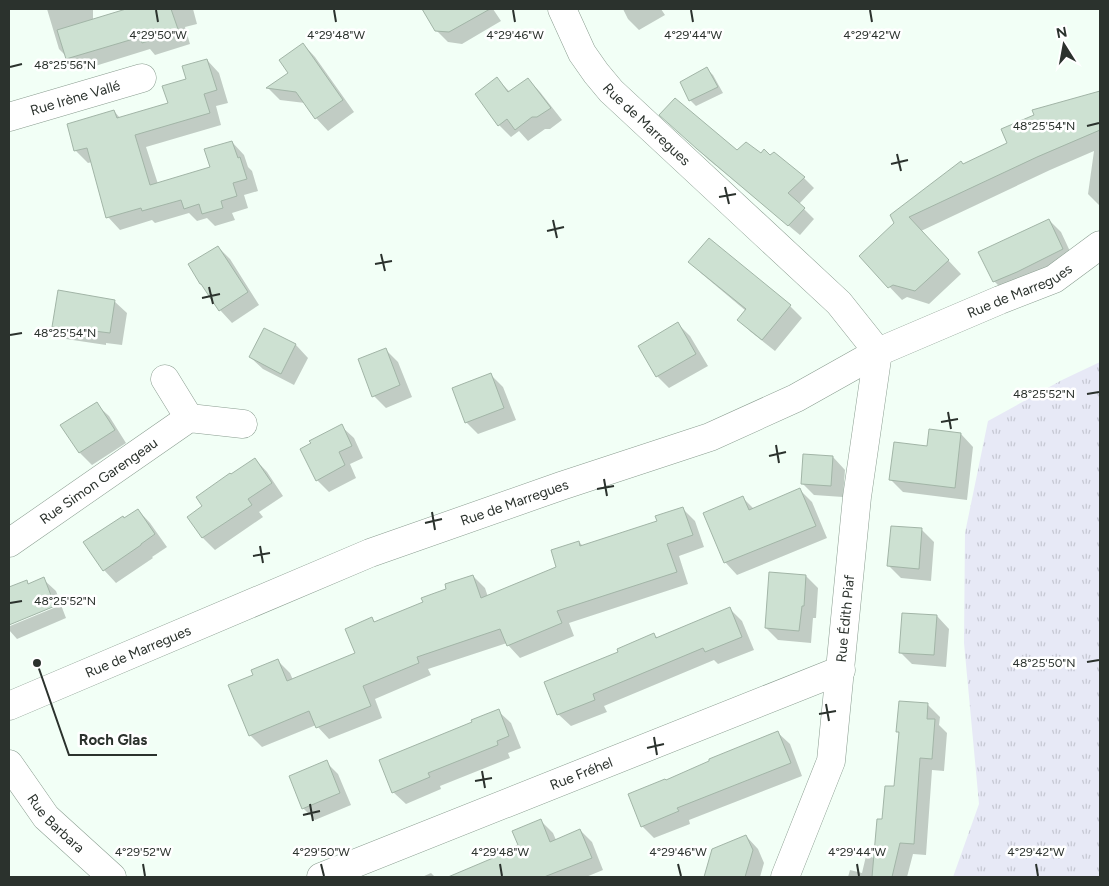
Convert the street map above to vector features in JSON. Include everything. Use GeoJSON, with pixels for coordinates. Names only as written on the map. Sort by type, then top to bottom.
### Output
{"type":"FeatureCollection","features":[{"type":"Feature","properties":{"kind":"street","name":"Rue de Marregues"},"geometry":{"type":"LineString","coordinates":[[562,9],[582,53],[611,90],[839,303],[878,352]]}},
{"type":"Feature","properties":{"kind":"street","name":"Rue Irène Vallé"},"geometry":{"type":"LineString","coordinates":[[9,117],[142,78]]}},
{"type":"Feature","properties":{"kind":"street","name":"Rue de Marregues"},"geometry":{"type":"LineString","coordinates":[[9,706],[370,553],[561,486],[710,437],[796,398],[878,352],[1054,279],[1100,245]]}},
{"type":"Feature","properties":{"kind":"street","name":"Rue Édith Piaf"},"geometry":{"type":"LineString","coordinates":[[785,877],[831,761],[857,497],[878,352]]}},
{"type":"Feature","properties":{"kind":"street"},"geometry":{"type":"LineString","coordinates":[[165,378],[189,418],[244,424]]}},
{"type":"Feature","properties":{"kind":"street","name":"Rue Simon Garengeau"},"geometry":{"type":"LineString","coordinates":[[9,543],[189,418]]}},
{"type":"Feature","properties":{"kind":"street","name":"Rue Fréhel"},"geometry":{"type":"LineString","coordinates":[[320,877],[841,670]]}},
{"type":"Feature","properties":{"kind":"street","name":"Rue Barbara"},"geometry":{"type":"LineString","coordinates":[[9,764],[46,817],[112,877]]}},
{"type":"Feature","properties":{"kind":"green space"},"geometry":{"type":"Polygon","coordinates":[[[1100,362],[1100,877],[953,877],[979,804],[964,643],[965,533],[988,421],[1062,380],[1100,362]]]}},
{"type":"Feature","properties":{"kind":"building"},"geometry":{"type":"Polygon","coordinates":[[[126,9],[171,9],[179,32],[142,43],[140,37],[66,59],[57,30],[126,9]]]}},
{"type":"Feature","properties":{"kind":"building"},"geometry":{"type":"Polygon","coordinates":[[[422,9],[490,9],[449,32],[435,31],[422,9]]]}},
{"type":"Feature","properties":{"kind":"building"},"geometry":{"type":"Polygon","coordinates":[[[303,43],[343,100],[315,119],[296,92],[266,88],[288,73],[279,60],[303,43]]]}},
{"type":"Feature","properties":{"kind":"building"},"geometry":{"type":"Polygon","coordinates":[[[207,59],[217,90],[204,94],[210,113],[135,135],[150,185],[210,167],[204,149],[232,141],[238,158],[240,157],[247,179],[233,183],[237,196],[221,201],[223,208],[202,214],[199,204],[184,209],[181,200],[142,211],[141,208],[106,218],[87,148],[74,151],[67,124],[114,110],[117,118],[168,103],[162,86],[186,79],[182,66],[207,59]]]}},
{"type":"Feature","properties":{"kind":"building"},"geometry":{"type":"Polygon","coordinates":[[[707,67],[718,87],[689,101],[680,82],[707,67]]]}},
{"type":"Feature","properties":{"kind":"building"},"geometry":{"type":"Polygon","coordinates":[[[497,77],[508,92],[528,78],[551,108],[537,117],[532,117],[515,130],[507,119],[498,126],[475,94],[497,77]]]}},
{"type":"Feature","properties":{"kind":"building"},"geometry":{"type":"Polygon","coordinates":[[[1100,91],[1100,130],[1037,157],[909,217],[949,260],[915,291],[893,285],[888,288],[859,256],[894,223],[890,215],[961,161],[963,164],[1007,143],[1001,129],[1034,115],[1032,110],[1100,91]]]}},
{"type":"Feature","properties":{"kind":"building"},"geometry":{"type":"Polygon","coordinates":[[[675,98],[737,150],[746,142],[761,153],[764,149],[770,155],[774,152],[805,177],[788,193],[805,208],[788,226],[659,115],[675,98]]]}},
{"type":"Feature","properties":{"kind":"building"},"geometry":{"type":"Polygon","coordinates":[[[1049,219],[1063,249],[993,282],[978,252],[1049,219]]]}},
{"type":"Feature","properties":{"kind":"building"},"geometry":{"type":"Polygon","coordinates":[[[709,238],[791,305],[762,340],[737,320],[746,309],[688,262],[709,238]]]}},
{"type":"Feature","properties":{"kind":"building"},"geometry":{"type":"Polygon","coordinates":[[[218,246],[248,292],[219,311],[188,264],[218,246]]]}},
{"type":"Feature","properties":{"kind":"building"},"geometry":{"type":"Polygon","coordinates":[[[58,290],[115,300],[110,333],[94,331],[94,333],[52,327],[58,290]]]}},
{"type":"Feature","properties":{"kind":"building"},"geometry":{"type":"Polygon","coordinates":[[[678,322],[696,354],[656,377],[638,346],[678,322]]]}},
{"type":"Feature","properties":{"kind":"building"},"geometry":{"type":"Polygon","coordinates":[[[264,328],[296,344],[281,374],[249,357],[264,328]]]}},
{"type":"Feature","properties":{"kind":"building"},"geometry":{"type":"Polygon","coordinates":[[[386,348],[400,385],[372,397],[358,359],[386,348]]]}},
{"type":"Feature","properties":{"kind":"building"},"geometry":{"type":"Polygon","coordinates":[[[491,373],[504,408],[465,423],[452,388],[491,373]]]}},
{"type":"Feature","properties":{"kind":"building"},"geometry":{"type":"Polygon","coordinates":[[[97,402],[115,430],[79,453],[60,425],[97,402]]]}},
{"type":"Feature","properties":{"kind":"building"},"geometry":{"type":"Polygon","coordinates":[[[342,424],[352,446],[339,452],[345,465],[316,481],[300,449],[311,443],[309,441],[342,424]]]}},
{"type":"Feature","properties":{"kind":"building"},"geometry":{"type":"Polygon","coordinates":[[[929,429],[961,433],[955,488],[889,480],[894,442],[927,446],[929,429]]]}},
{"type":"Feature","properties":{"kind":"building"},"geometry":{"type":"Polygon","coordinates":[[[803,454],[833,456],[831,486],[801,484],[803,454]]]}},
{"type":"Feature","properties":{"kind":"building"},"geometry":{"type":"Polygon","coordinates":[[[255,458],[272,483],[248,499],[252,505],[202,538],[187,517],[202,506],[196,497],[255,458]]]}},
{"type":"Feature","properties":{"kind":"building"},"geometry":{"type":"Polygon","coordinates":[[[800,488],[816,526],[724,563],[703,513],[743,496],[749,510],[800,488]]]}},
{"type":"Feature","properties":{"kind":"building"},"geometry":{"type":"Polygon","coordinates":[[[683,507],[693,535],[667,544],[677,572],[557,611],[562,623],[507,646],[500,629],[417,657],[419,663],[363,686],[371,706],[316,728],[309,711],[249,736],[228,685],[253,675],[251,670],[278,659],[287,681],[355,653],[345,629],[372,617],[374,622],[423,602],[421,598],[446,589],[445,584],[473,575],[481,598],[556,567],[551,550],[579,541],[580,546],[657,521],[655,516],[683,507]]]}},
{"type":"Feature","properties":{"kind":"building"},"geometry":{"type":"Polygon","coordinates":[[[138,509],[155,534],[103,571],[83,542],[123,516],[124,518],[138,509]]]}},
{"type":"Feature","properties":{"kind":"building"},"geometry":{"type":"Polygon","coordinates":[[[891,526],[922,528],[919,569],[887,566],[891,526]]]}},
{"type":"Feature","properties":{"kind":"building"},"geometry":{"type":"Polygon","coordinates":[[[769,572],[806,575],[804,606],[802,606],[799,631],[765,628],[769,572]]]}},
{"type":"Feature","properties":{"kind":"building"},"geometry":{"type":"Polygon","coordinates":[[[44,577],[55,606],[9,625],[9,587],[27,580],[28,584],[44,577]]]}},
{"type":"Feature","properties":{"kind":"building"},"geometry":{"type":"Polygon","coordinates":[[[730,607],[742,637],[705,652],[703,648],[593,694],[595,700],[557,715],[544,682],[618,652],[617,649],[654,633],[656,638],[730,607]]]}},
{"type":"Feature","properties":{"kind":"building"},"geometry":{"type":"Polygon","coordinates":[[[902,613],[937,615],[934,655],[899,653],[902,613]]]}},
{"type":"Feature","properties":{"kind":"building"},"geometry":{"type":"Polygon","coordinates":[[[899,701],[928,703],[927,719],[935,719],[932,759],[920,758],[914,844],[900,843],[892,877],[872,877],[877,819],[882,819],[885,786],[894,786],[899,732],[896,732],[899,701]]]}},
{"type":"Feature","properties":{"kind":"building"},"geometry":{"type":"Polygon","coordinates":[[[499,709],[509,736],[497,741],[498,745],[428,773],[430,777],[392,793],[379,760],[499,709]]]}},
{"type":"Feature","properties":{"kind":"building"},"geometry":{"type":"Polygon","coordinates":[[[778,731],[791,763],[677,808],[679,811],[641,827],[628,794],[666,780],[709,761],[709,759],[778,731]]]}},
{"type":"Feature","properties":{"kind":"building"},"geometry":{"type":"Polygon","coordinates":[[[327,760],[340,793],[302,809],[289,776],[327,760]]]}},
{"type":"Feature","properties":{"kind":"building"},"geometry":{"type":"Polygon","coordinates":[[[541,819],[550,842],[580,829],[592,858],[544,877],[448,877],[518,845],[512,831],[541,819]]]}},
{"type":"Feature","properties":{"kind":"building"},"geometry":{"type":"Polygon","coordinates":[[[746,835],[753,850],[745,877],[704,877],[712,849],[746,835]]]}},
{"type":"Feature","properties":{"kind":"place","name":"Roch Glas"},"geometry":{"type":"Point","coordinates":[37,663]}}]}
